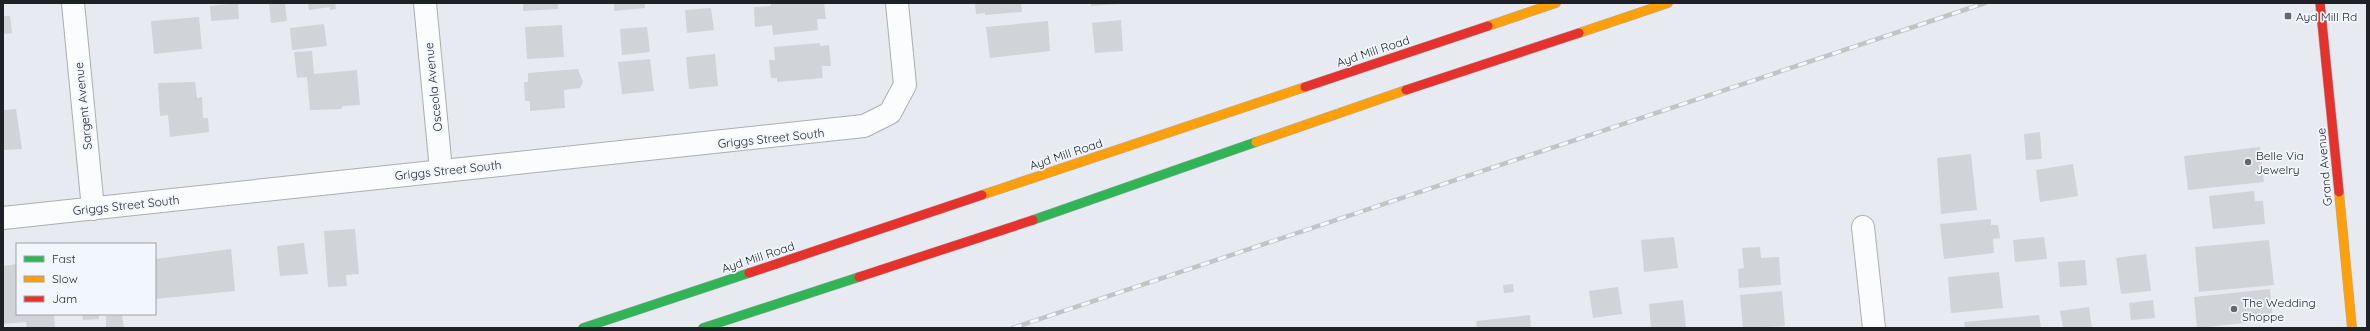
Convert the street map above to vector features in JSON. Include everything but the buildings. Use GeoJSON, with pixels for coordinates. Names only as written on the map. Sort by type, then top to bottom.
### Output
{"type":"FeatureCollection","features":[{"type":"Feature","properties":{"kind":"main road","name":"Ayd Mill Road"},"geometry":{"type":"LineString","coordinates":[[583,328],[1556,3]]}},
{"type":"Feature","properties":{"kind":"main road"},"geometry":{"type":"LineString","coordinates":[[703,328],[1047,215],[1362,105],[1668,3]]}},
{"type":"Feature","properties":{"kind":"main road","name":"Grand Avenue"},"geometry":{"type":"LineString","coordinates":[[2320,3],[2352,328]]}},
{"type":"Feature","properties":{"kind":"street","name":"Sargent Avenue"},"geometry":{"type":"LineString","coordinates":[[73,3],[93,209]]}},
{"type":"Feature","properties":{"kind":"street","name":"Osceola Avenue"},"geometry":{"type":"LineString","coordinates":[[425,3],[441,170]]}},
{"type":"Feature","properties":{"kind":"street","name":"Griggs Street South"},"geometry":{"type":"LineString","coordinates":[[3,218],[441,170],[843,130],[864,126],[890,113],[905,85],[897,3]]}},
{"type":"Feature","properties":{"kind":"street"},"geometry":{"type":"LineString","coordinates":[[1864,227],[1874,328]]}},
{"type":"Feature","properties":{"kind":"railway"},"geometry":{"type":"LineString","coordinates":[[1013,328],[1985,3]]}},
{"type":"Feature","properties":{"kind":"traffic: fast"},"geometry":{"type":"LineString","coordinates":[[1033,220],[1256,142]]}},
{"type":"Feature","properties":{"kind":"traffic: fast"},"geometry":{"type":"LineString","coordinates":[[583,328],[749,273]]}},
{"type":"Feature","properties":{"kind":"traffic: fast"},"geometry":{"type":"LineString","coordinates":[[703,328],[859,277]]}},
{"type":"Feature","properties":{"kind":"traffic: slow"},"geometry":{"type":"LineString","coordinates":[[1488,26],[1556,3]]}},
{"type":"Feature","properties":{"kind":"traffic: slow"},"geometry":{"type":"LineString","coordinates":[[1579,33],[1668,3]]}},
{"type":"Feature","properties":{"kind":"traffic: slow"},"geometry":{"type":"LineString","coordinates":[[982,195],[1305,87]]}},
{"type":"Feature","properties":{"kind":"traffic: slow"},"geometry":{"type":"LineString","coordinates":[[1256,142],[1406,90]]}},
{"type":"Feature","properties":{"kind":"traffic: slow"},"geometry":{"type":"LineString","coordinates":[[2339,192],[2352,328]]}},
{"type":"Feature","properties":{"kind":"traffic: jam"},"geometry":{"type":"LineString","coordinates":[[2320,3],[2339,192]]}},
{"type":"Feature","properties":{"kind":"traffic: jam"},"geometry":{"type":"LineString","coordinates":[[1305,87],[1488,26]]}},
{"type":"Feature","properties":{"kind":"traffic: jam"},"geometry":{"type":"LineString","coordinates":[[1406,90],[1579,33]]}},
{"type":"Feature","properties":{"kind":"traffic: jam"},"geometry":{"type":"LineString","coordinates":[[749,273],[982,195]]}},
{"type":"Feature","properties":{"kind":"traffic: jam"},"geometry":{"type":"LineString","coordinates":[[859,277],[1033,220]]}},
{"type":"Feature","properties":{"kind":"place","name":"Ayd Mill Rd"},"geometry":{"type":"Point","coordinates":[2288,16]}},
{"type":"Feature","properties":{"kind":"place","name":"Belle Via Jewelry"},"geometry":{"type":"Point","coordinates":[2248,162]}},
{"type":"Feature","properties":{"kind":"place","name":"The Wedding Shoppe"},"geometry":{"type":"Point","coordinates":[2234,309]}}]}
